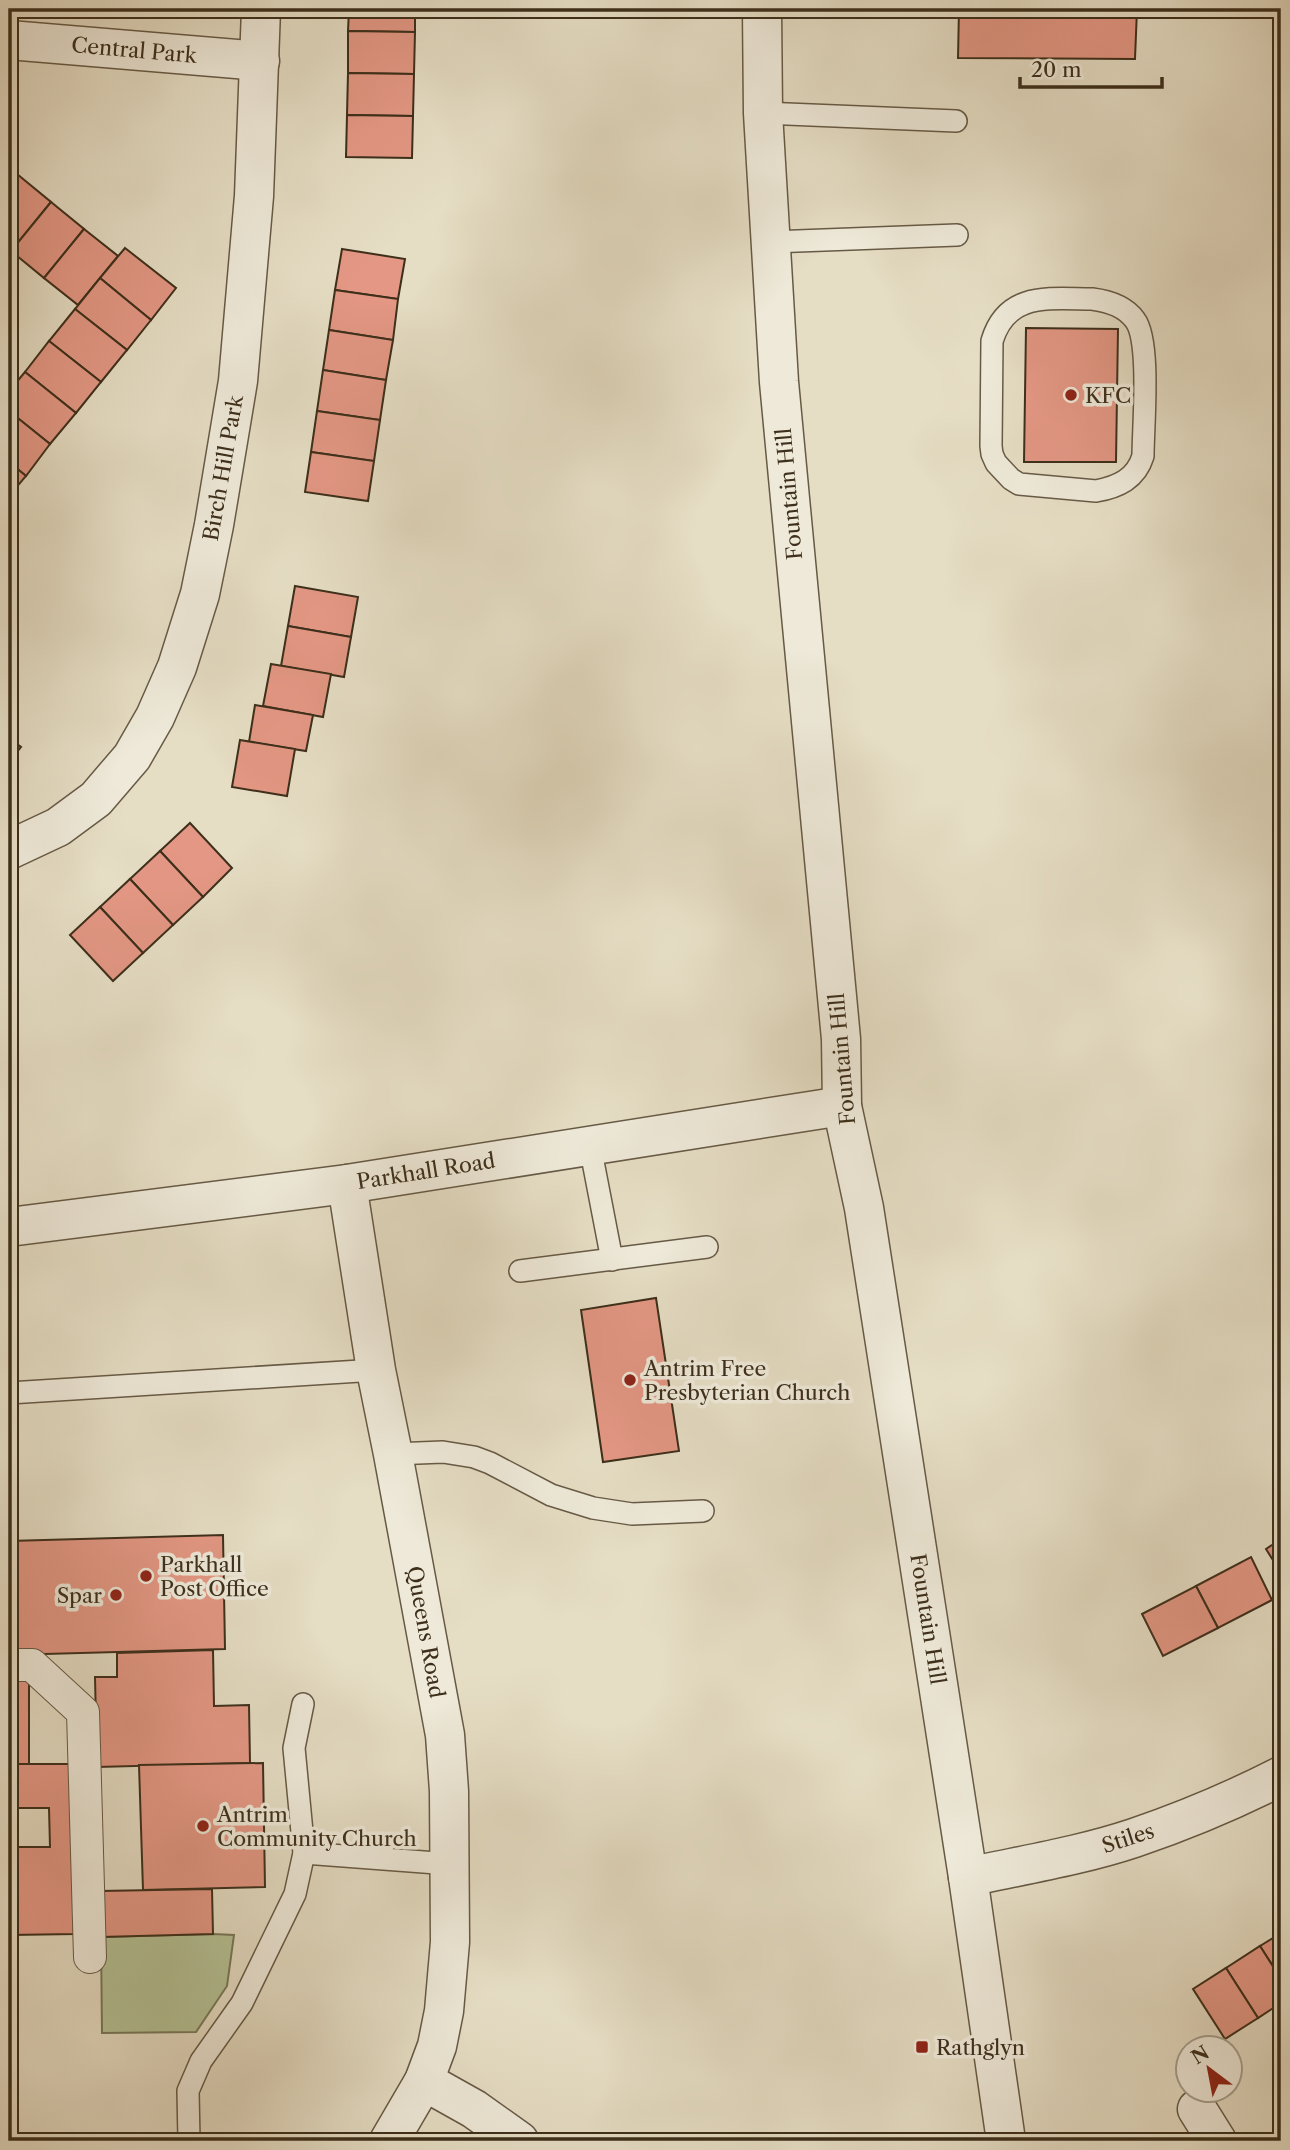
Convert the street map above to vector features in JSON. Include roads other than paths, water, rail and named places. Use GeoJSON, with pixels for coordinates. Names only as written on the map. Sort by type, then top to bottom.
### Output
{"type":"FeatureCollection","features":[{"type":"Feature","properties":{"kind":"street","name":"Birch Hill Park"},"geometry":{"type":"LineString","coordinates":[[9,849],[58,827],[96,799],[132,757],[155,717],[181,655],[200,594],[238,381],[253,206],[261,9]]}},
{"type":"Feature","properties":{"kind":"street","name":"Fountain Hill"},"geometry":{"type":"LineString","coordinates":[[762,9],[762,113],[779,383],[841,1039],[842,1106],[864,1208],[968,1877],[1006,2141]]}},
{"type":"Feature","properties":{"kind":"street","name":"Central Park"},"geometry":{"type":"LineString","coordinates":[[9,40],[260,61]]}},
{"type":"Feature","properties":{"kind":"street","name":"Parkhall Road"},"geometry":{"type":"LineString","coordinates":[[9,1227],[347,1184],[842,1106]]}},
{"type":"Feature","properties":{"kind":"street","name":"Queens Road"},"geometry":{"type":"LineString","coordinates":[[347,1184],[376,1370],[444,1735],[449,1791],[450,1942],[444,2011],[437,2046],[424,2081],[389,2141]]}},
{"type":"Feature","properties":{"kind":"street"},"geometry":{"type":"LineString","coordinates":[[9,1665],[32,1665],[83,1712],[90,1957]]}},
{"type":"Feature","properties":{"kind":"street","name":"Stiles"},"geometry":{"type":"LineString","coordinates":[[968,1877],[1069,1856],[1133,1838],[1192,1817],[1281,1776]]}},
{"type":"Feature","properties":{"kind":"street"},"geometry":{"type":"LineString","coordinates":[[424,2081],[474,2109],[520,2141]]}},
{"type":"Feature","properties":{"kind":"street"},"geometry":{"type":"LineString","coordinates":[[1197,2109],[1217,2141]]}},
{"type":"Feature","properties":{"kind":"lane"},"geometry":{"type":"LineString","coordinates":[[762,113],[956,121]]}},
{"type":"Feature","properties":{"kind":"lane"},"geometry":{"type":"LineString","coordinates":[[771,242],[957,235]]}},
{"type":"Feature","properties":{"kind":"lane"},"geometry":{"type":"LineString","coordinates":[[1092,299],[1115,304],[1131,315],[1138,323],[1144,360],[1143,456],[1137,472],[1118,485],[1096,491],[1028,486],[1011,480],[1002,471],[992,454],[991,446],[992,341],[996,328],[1010,311],[1037,300],[1092,299]]}},
{"type":"Feature","properties":{"kind":"lane"},"geometry":{"type":"LineString","coordinates":[[590,1146],[612,1260]]}},
{"type":"Feature","properties":{"kind":"lane"},"geometry":{"type":"LineString","coordinates":[[520,1271],[707,1247]]}},
{"type":"Feature","properties":{"kind":"lane"},"geometry":{"type":"LineString","coordinates":[[9,1393],[376,1370]]}},
{"type":"Feature","properties":{"kind":"lane"},"geometry":{"type":"LineString","coordinates":[[393,1454],[443,1452],[474,1457],[551,1495],[593,1508],[632,1514],[702,1511]]}},
{"type":"Feature","properties":{"kind":"lane"},"geometry":{"type":"LineString","coordinates":[[190,2141],[188,2091],[201,2061],[242,2003],[295,1894],[304,1853],[294,1748],[303,1704]]}},
{"type":"Feature","properties":{"kind":"lane"},"geometry":{"type":"LineString","coordinates":[[304,1853],[450,1864]]}},
{"type":"Feature","properties":{"kind":"place","name":"KFC"},"geometry":{"type":"Point","coordinates":[1071,395]}},
{"type":"Feature","properties":{"kind":"place","name":"Antrim Free Presbyterian Church"},"geometry":{"type":"Point","coordinates":[630,1380]}},
{"type":"Feature","properties":{"kind":"place","name":"Parkhall Post Office"},"geometry":{"type":"Point","coordinates":[146,1576]}},
{"type":"Feature","properties":{"kind":"place","name":"Spar"},"geometry":{"type":"Point","coordinates":[116,1595]}},
{"type":"Feature","properties":{"kind":"place","name":"Antrim Community Church"},"geometry":{"type":"Point","coordinates":[203,1826]}},
{"type":"Feature","properties":{"kind":"place","name":"Rathglyn"},"geometry":{"type":"Point","coordinates":[922,2047]}}]}
